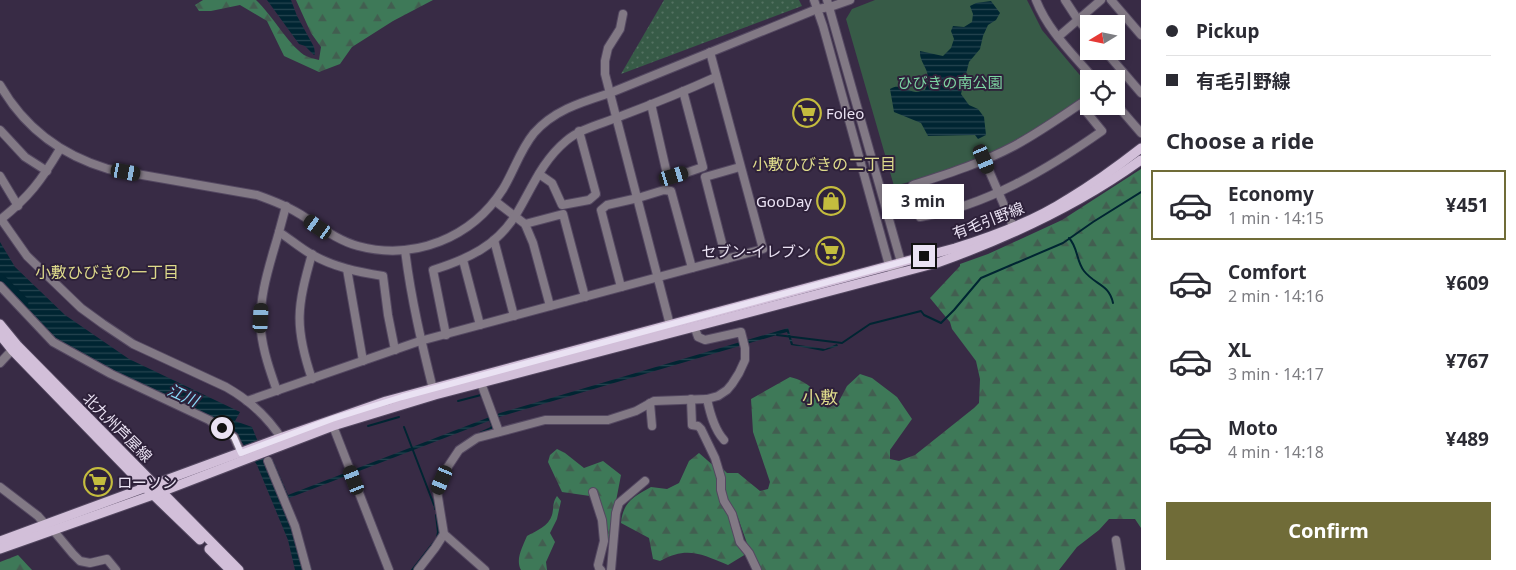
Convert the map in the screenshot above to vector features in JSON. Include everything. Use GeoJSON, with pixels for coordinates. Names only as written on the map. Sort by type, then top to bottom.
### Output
{"type":"FeatureCollection","features":[{"type":"Feature","properties":{"kind":"main road","name":"有毛引野線"},"geometry":{"type":"LineString","coordinates":[[281,441],[333,426],[434,391],[481,383],[987,238],[1068,200],[1141,148]]}},
{"type":"Feature","properties":{"kind":"main road","name":"有毛引野線"},"geometry":{"type":"LineString","coordinates":[[0,541],[49,527],[157,490],[350,413],[670,325],[692,323],[946,260],[1015,233],[1052,216],[1119,176],[1141,160]]}},
{"type":"Feature","properties":{"kind":"main road","name":"北九州芦屋線"},"geometry":{"type":"LineString","coordinates":[[0,324],[18,346],[157,490],[238,570]]}},
{"type":"Feature","properties":{"kind":"main road","name":"北九州芦屋線"},"geometry":{"type":"LineString","coordinates":[[0,335],[12,350],[145,487],[157,490],[230,570]]}},
{"type":"Feature","properties":{"kind":"main road","name":"有毛引野線"},"geometry":{"type":"LineString","coordinates":[[0,549],[145,487]]}},
{"type":"Feature","properties":{"kind":"street"},"geometry":{"type":"LineString","coordinates":[[814,0],[889,265],[894,274]]}},
{"type":"Feature","properties":{"kind":"street"},"geometry":{"type":"LineString","coordinates":[[0,85],[11,103],[37,131],[60,149],[92,164],[257,195],[286,206],[337,238],[358,246],[383,250],[405,250],[444,240],[464,230],[480,217],[495,201],[504,187],[524,147],[546,121],[558,113],[828,4],[850,0]]}},
{"type":"Feature","properties":{"kind":"street"},"geometry":{"type":"LineString","coordinates":[[1036,0],[1046,21],[1086,70]]}},
{"type":"Feature","properties":{"kind":"street"},"geometry":{"type":"LineString","coordinates":[[1065,0],[1080,22]]}},
{"type":"Feature","properties":{"kind":"street"},"geometry":{"type":"LineString","coordinates":[[1058,37],[1101,0]]}},
{"type":"Feature","properties":{"kind":"street"},"geometry":{"type":"LineString","coordinates":[[1111,0],[1141,35]]}},
{"type":"Feature","properties":{"kind":"street"},"geometry":{"type":"LineString","coordinates":[[828,4],[901,262],[894,274]]}},
{"type":"Feature","properties":{"kind":"street"},"geometry":{"type":"LineString","coordinates":[[623,14],[620,29],[608,48],[605,74],[670,325]]}},
{"type":"Feature","properties":{"kind":"street"},"geometry":{"type":"LineString","coordinates":[[247,401],[420,342],[763,249],[710,52]]}},
{"type":"Feature","properties":{"kind":"street"},"geometry":{"type":"LineString","coordinates":[[1113,60],[1141,93]]}},
{"type":"Feature","properties":{"kind":"street"},"geometry":{"type":"LineString","coordinates":[[446,335],[434,270],[463,260],[494,240],[516,216],[547,160],[556,150],[579,131],[716,77]]}},
{"type":"Feature","properties":{"kind":"street"},"geometry":{"type":"LineString","coordinates":[[650,104],[667,174],[674,176],[703,168],[683,91]]}},
{"type":"Feature","properties":{"kind":"street"},"geometry":{"type":"LineString","coordinates":[[1080,104],[1013,147],[961,169],[913,185],[920,217],[935,215],[998,192],[1053,163],[1102,131],[1089,115]]}},
{"type":"Feature","properties":{"kind":"street"},"geometry":{"type":"LineString","coordinates":[[1125,114],[1141,133]]}},
{"type":"Feature","properties":{"kind":"street"},"geometry":{"type":"LineString","coordinates":[[0,130],[25,157],[47,171]]}},
{"type":"Feature","properties":{"kind":"street"},"geometry":{"type":"LineString","coordinates":[[539,174],[552,183],[562,205],[589,200],[596,194],[579,131]]}},
{"type":"Feature","properties":{"kind":"street"},"geometry":{"type":"LineString","coordinates":[[60,149],[38,185],[18,206],[1,219],[27,256],[74,301],[103,324],[133,344],[226,387],[254,406],[281,441]]}},
{"type":"Feature","properties":{"kind":"street"},"geometry":{"type":"LineString","coordinates":[[984,159],[1013,226]]}},
{"type":"Feature","properties":{"kind":"street"},"geometry":{"type":"LineString","coordinates":[[726,258],[705,177],[740,166]]}},
{"type":"Feature","properties":{"kind":"street"},"geometry":{"type":"LineString","coordinates":[[0,176],[18,206]]}},
{"type":"Feature","properties":{"kind":"street"},"geometry":{"type":"LineString","coordinates":[[621,287],[601,210],[607,206],[664,190],[671,191],[692,268]]}},
{"type":"Feature","properties":{"kind":"street"},"geometry":{"type":"LineString","coordinates":[[495,201],[525,224],[533,243],[550,306]]}},
{"type":"Feature","properties":{"kind":"street"},"geometry":{"type":"LineString","coordinates":[[276,391],[264,347],[261,318],[264,286],[286,206]]}},
{"type":"Feature","properties":{"kind":"street"},"geometry":{"type":"LineString","coordinates":[[525,224],[563,214],[585,297]]}},
{"type":"Feature","properties":{"kind":"street"},"geometry":{"type":"LineString","coordinates":[[279,232],[312,254],[347,269],[383,276],[395,350]]}},
{"type":"Feature","properties":{"kind":"street"},"geometry":{"type":"LineString","coordinates":[[494,240],[514,316]]}},
{"type":"Feature","properties":{"kind":"street"},"geometry":{"type":"LineString","coordinates":[[405,250],[410,290],[420,342],[434,391]]}},
{"type":"Feature","properties":{"kind":"street"},"geometry":{"type":"LineString","coordinates":[[312,254],[298,309],[298,324],[305,358],[312,378]]}},
{"type":"Feature","properties":{"kind":"street"},"geometry":{"type":"LineString","coordinates":[[463,260],[480,325]]}},
{"type":"Feature","properties":{"kind":"street"},"geometry":{"type":"LineString","coordinates":[[347,269],[362,361]]}},
{"type":"Feature","properties":{"kind":"street"},"geometry":{"type":"LineString","coordinates":[[0,286],[53,342],[111,374],[210,420],[234,437],[246,454]]}},
{"type":"Feature","properties":{"kind":"street"},"geometry":{"type":"LineString","coordinates":[[485,570],[444,534],[437,491],[446,468],[459,450],[472,440],[545,420],[608,420],[636,411],[654,401],[707,399],[718,396],[727,390],[739,373],[745,360],[745,348],[741,332],[705,340],[698,337],[692,323]]}},
{"type":"Feature","properties":{"kind":"street"},"geometry":{"type":"LineString","coordinates":[[0,363],[12,350]]}},
{"type":"Feature","properties":{"kind":"street"},"geometry":{"type":"LineString","coordinates":[[481,383],[499,432]]}},
{"type":"Feature","properties":{"kind":"street"},"geometry":{"type":"LineString","coordinates":[[691,399],[692,425],[698,426],[701,429],[715,458],[721,478],[721,490],[724,501],[737,526],[740,542],[749,553],[757,570]]}},
{"type":"Feature","properties":{"kind":"street"},"geometry":{"type":"LineString","coordinates":[[707,399],[711,416],[724,440]]}},
{"type":"Feature","properties":{"kind":"street"},"geometry":{"type":"LineString","coordinates":[[650,403],[652,426]]}},
{"type":"Feature","properties":{"kind":"street"},"geometry":{"type":"LineString","coordinates":[[333,426],[389,570]]}},
{"type":"Feature","properties":{"kind":"street"},"geometry":{"type":"LineString","coordinates":[[268,461],[295,526],[307,570]]}},
{"type":"Feature","properties":{"kind":"street"},"geometry":{"type":"LineString","coordinates":[[611,570],[616,513],[619,503],[645,481]]}},
{"type":"Feature","properties":{"kind":"street"},"geometry":{"type":"LineString","coordinates":[[0,487],[38,516],[80,561],[90,563],[107,559],[116,570]]}},
{"type":"Feature","properties":{"kind":"street"},"geometry":{"type":"LineString","coordinates":[[593,492],[602,520],[604,541],[598,565],[601,570]]}},
{"type":"Feature","properties":{"kind":"street"},"geometry":{"type":"LineString","coordinates":[[418,570],[444,534]]}},
{"type":"Feature","properties":{"kind":"street"},"geometry":{"type":"LineString","coordinates":[[1116,540],[1121,570]]}},
{"type":"Feature","properties":{"kind":"green space"},"geometry":{"type":"Polygon","coordinates":[[[203,0],[256,0],[298,50],[304,55],[319,60],[321,47],[311,33],[296,0],[433,0],[393,21],[352,47],[340,64],[319,72],[284,56],[267,21],[240,5],[211,11],[199,11],[195,5],[203,0]]]}},
{"type":"Feature","properties":{"kind":"green space"},"geometry":{"type":"Polygon","coordinates":[[[664,0],[799,0],[802,6],[621,74],[664,0]]]}},
{"type":"Feature","properties":{"kind":"green space","name":"ひびきの南公園"},"geometry":{"type":"Polygon","coordinates":[[[875,0],[1027,0],[1042,30],[1080,75],[1080,100],[1046,124],[997,150],[945,171],[894,186],[846,19],[852,9],[875,0]]]}},
{"type":"Feature","properties":{"kind":"green space"},"geometry":{"type":"Polygon","coordinates":[[[1141,169],[1141,528],[1135,519],[1109,519],[1099,530],[1077,547],[1059,570],[760,570],[749,549],[736,512],[727,499],[721,467],[727,473],[738,473],[760,491],[768,489],[770,482],[753,432],[751,399],[790,377],[808,385],[816,392],[827,408],[838,403],[847,386],[860,374],[872,378],[897,397],[912,419],[890,450],[890,459],[899,461],[915,455],[979,403],[980,379],[976,361],[952,329],[950,322],[930,298],[960,264],[988,254],[1062,220],[1141,169]]]}},
{"type":"Feature","properties":{"kind":"green space"},"geometry":{"type":"Polygon","coordinates":[[[557,449],[584,468],[603,461],[621,475],[610,543],[607,542],[597,497],[562,492],[548,462],[550,455],[557,449]]]}},
{"type":"Feature","properties":{"kind":"green space"},"geometry":{"type":"Polygon","coordinates":[[[699,453],[715,467],[717,476],[716,489],[721,504],[729,514],[746,554],[728,565],[694,553],[678,554],[660,561],[653,559],[649,538],[621,523],[624,510],[630,501],[651,487],[667,489],[679,483],[689,461],[699,453]]]}},
{"type":"Feature","properties":{"kind":"green space"},"geometry":{"type":"Polygon","coordinates":[[[557,496],[561,501],[557,519],[550,533],[555,542],[546,562],[547,570],[521,570],[519,557],[527,536],[542,528],[548,522],[557,496]]]}},
{"type":"Feature","properties":{"kind":"green space"},"geometry":{"type":"Polygon","coordinates":[[[18,555],[32,570],[0,570],[0,562],[18,555]]]}},
{"type":"Feature","properties":{"kind":"water"},"geometry":{"type":"Polygon","coordinates":[[[267,0],[291,0],[297,16],[314,47],[314,55],[305,46],[299,44],[267,0]]]}},
{"type":"Feature","properties":{"kind":"water"},"geometry":{"type":"Polygon","coordinates":[[[991,1],[1000,13],[996,20],[988,25],[980,49],[969,62],[961,94],[969,105],[978,109],[984,117],[986,135],[978,139],[975,135],[928,136],[921,123],[894,112],[890,89],[900,87],[916,92],[925,90],[928,77],[920,51],[943,56],[951,48],[954,39],[951,31],[953,26],[964,27],[972,22],[973,14],[970,6],[976,3],[991,1]]]}},
{"type":"Feature","properties":{"kind":"water"},"geometry":{"type":"Polygon","coordinates":[[[0,242],[15,267],[65,315],[129,359],[240,412],[235,421],[252,427],[281,499],[271,460],[273,460],[288,495],[500,413],[788,328],[793,344],[825,349],[837,344],[838,346],[823,351],[791,345],[787,332],[499,417],[289,498],[312,570],[293,513],[294,532],[305,570],[295,570],[288,540],[257,465],[239,438],[217,420],[108,370],[58,341],[34,317],[0,277],[0,242]]]}},
{"type":"Feature","properties":{"kind":"waterway"},"geometry":{"type":"LineString","coordinates":[[777,335],[842,343],[870,324],[921,311],[924,315],[941,323],[981,278],[1063,243],[1141,192]]}},
{"type":"Feature","properties":{"kind":"waterway"},"geometry":{"type":"LineString","coordinates":[[1069,238],[1084,271],[1105,288],[1113,303]]}},
{"type":"Feature","properties":{"kind":"waterway","name":"江川"},"geometry":{"type":"LineString","coordinates":[[0,279],[23,302]]}},
{"type":"Feature","properties":{"kind":"waterway"},"geometry":{"type":"LineString","coordinates":[[458,401],[481,395],[482,397]]}},
{"type":"Feature","properties":{"kind":"waterway"},"geometry":{"type":"LineString","coordinates":[[480,433],[492,426],[485,404]]}},
{"type":"Feature","properties":{"kind":"waterway"},"geometry":{"type":"LineString","coordinates":[[368,426],[399,417]]}},
{"type":"Feature","properties":{"kind":"waterway"},"geometry":{"type":"LineString","coordinates":[[404,427],[434,505]]}},
{"type":"Feature","properties":{"kind":"waterway"},"geometry":{"type":"LineString","coordinates":[[436,485],[441,473]]}},
{"type":"Feature","properties":{"kind":"waterway"},"geometry":{"type":"LineString","coordinates":[[434,497],[435,509]]}},
{"type":"Feature","properties":{"kind":"waterway"},"geometry":{"type":"LineString","coordinates":[[412,570],[437,538],[436,515]]}},
{"type":"Feature","properties":{"kind":"place","name":"Foleo"},"geometry":{"type":"Point","coordinates":[807,113]}},
{"type":"Feature","properties":{"kind":"place","name":"GooDay"},"geometry":{"type":"Point","coordinates":[831,201]}},
{"type":"Feature","properties":{"kind":"place","name":"セブン-イレブン"},"geometry":{"type":"Point","coordinates":[830,251]}},
{"type":"Feature","properties":{"kind":"place","name":"ローソン"},"geometry":{"type":"Point","coordinates":[98,482]}},
{"type":"Feature","properties":{"kind":"district","name":"小敷ひびきの二丁目"},"geometry":{"type":"Point","coordinates":[824,164]}},
{"type":"Feature","properties":{"kind":"district","name":"小敷ひびきの一丁目"},"geometry":{"type":"Point","coordinates":[107,272]}},
{"type":"Feature","properties":{"kind":"district","name":"小敷"},"geometry":{"type":"Point","coordinates":[820,397]}},
{"type":"Feature","properties":{"kind":"route"},"geometry":{"type":"LineString","coordinates":[[222,428],[234,437],[241,453],[332,419],[402,397],[924,256]]}}]}
